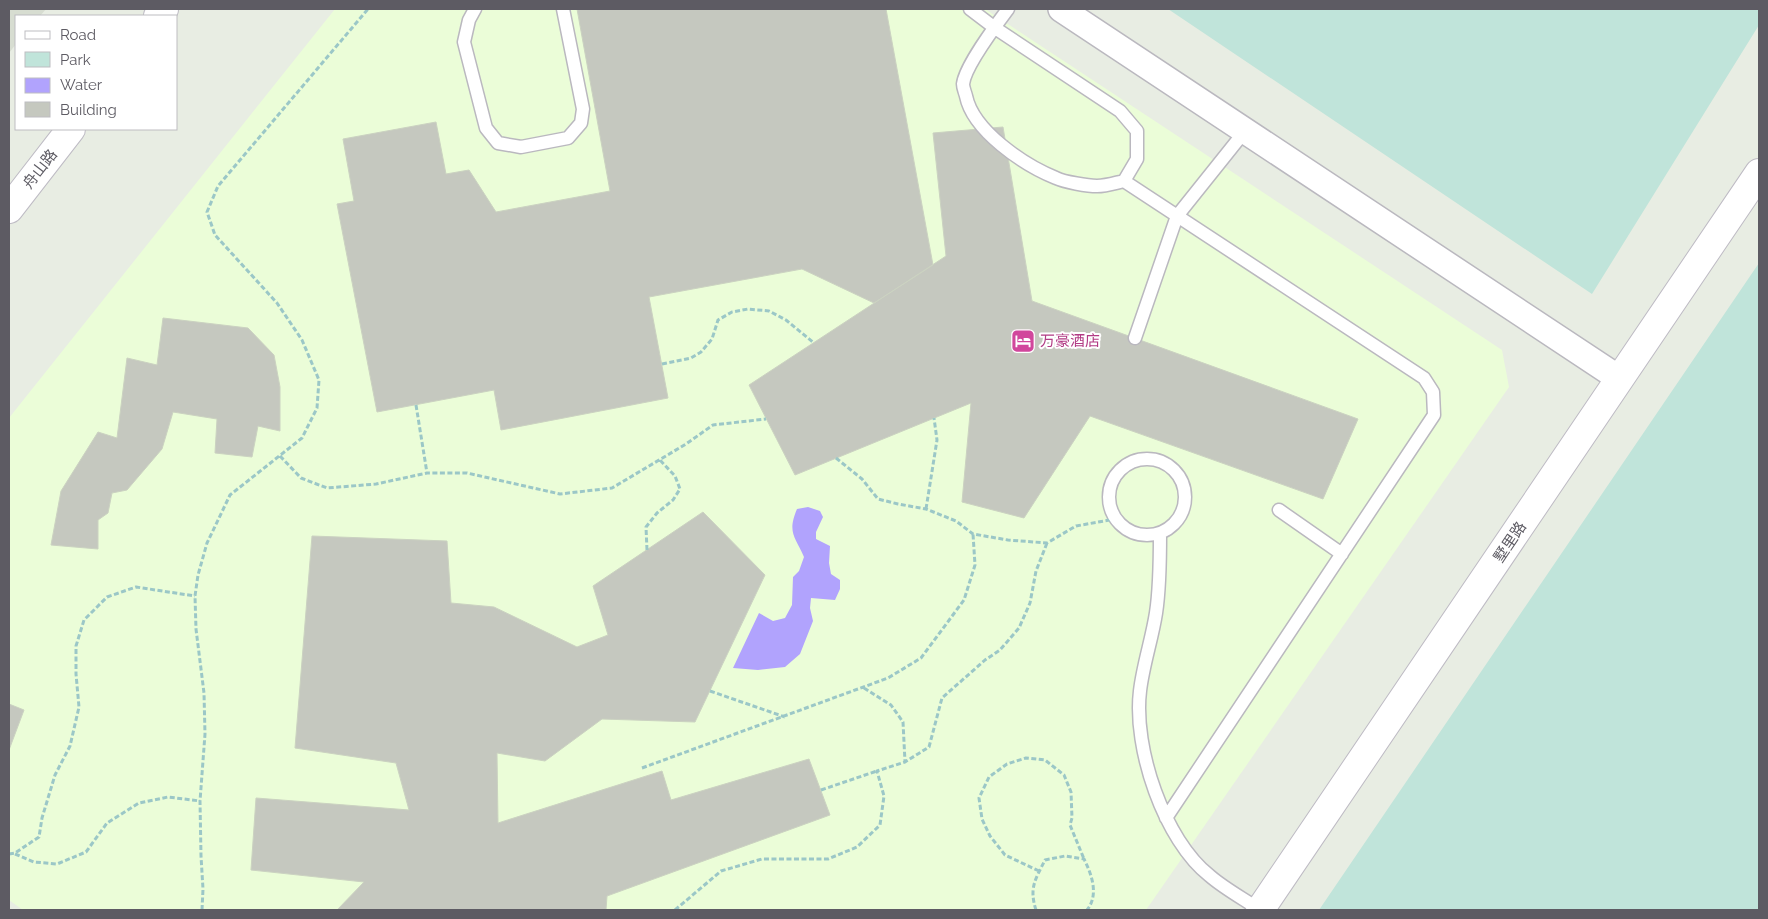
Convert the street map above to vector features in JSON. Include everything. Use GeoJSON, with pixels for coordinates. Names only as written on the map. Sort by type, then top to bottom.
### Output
{"type":"FeatureCollection","features":[{"type":"Feature","properties":{"kind":"main road","name":"舟山路"},"geometry":{"type":"LineString","coordinates":[[9,209],[70,130]]}},
{"type":"Feature","properties":{"kind":"main road","name":"墅里路"},"geometry":{"type":"LineString","coordinates":[[1260,910],[1759,173]]}},
{"type":"Feature","properties":{"kind":"street"},"geometry":{"type":"LineString","coordinates":[[1060,9],[1620,379]]}},
{"type":"Feature","properties":{"kind":"lane"},"geometry":{"type":"LineString","coordinates":[[475,9],[469,20],[464,42],[486,128],[498,143],[521,147],[568,138],[581,124],[584,109],[563,9]]}},
{"type":"Feature","properties":{"kind":"lane"},"geometry":{"type":"LineString","coordinates":[[970,9],[995,28],[1120,111],[1137,131],[1137,159],[1124,181]]}},
{"type":"Feature","properties":{"kind":"lane"},"geometry":{"type":"LineString","coordinates":[[1008,9],[973,59],[963,84],[968,106],[975,118],[996,141],[1021,159],[1057,179],[1096,186],[1124,181],[1424,378],[1433,392],[1434,415],[1166,818]]}},
{"type":"Feature","properties":{"kind":"lane"},"geometry":{"type":"LineString","coordinates":[[1135,338],[1177,216],[1245,131]]}},
{"type":"Feature","properties":{"kind":"lane"},"geometry":{"type":"LineString","coordinates":[[1139,459],[1152,459],[1164,462],[1182,480],[1185,506],[1180,518],[1160,534],[1148,536],[1135,534],[1124,528],[1115,519],[1109,508],[1108,495],[1111,482],[1117,472],[1139,459]]}},
{"type":"Feature","properties":{"kind":"lane"},"geometry":{"type":"LineString","coordinates":[[1279,510],[1342,554]]}},
{"type":"Feature","properties":{"kind":"lane"},"geometry":{"type":"LineString","coordinates":[[1160,534],[1160,573],[1157,605],[1140,691],[1140,725],[1147,770],[1171,830],[1196,862],[1209,876],[1260,910]]}},
{"type":"Feature","properties":{"kind":"path"},"geometry":{"type":"LineString","coordinates":[[202,910],[200,801],[205,734],[204,693],[196,629],[195,596],[198,575],[207,543],[230,494],[302,438],[317,408],[319,380],[302,340],[277,303],[215,235],[207,212],[218,186],[368,9]]}},
{"type":"Feature","properties":{"kind":"path"},"geometry":{"type":"LineString","coordinates":[[662,364],[691,358],[701,352],[712,339],[718,320],[732,312],[748,309],[769,311],[786,320],[814,343]]}},
{"type":"Feature","properties":{"kind":"path"},"geometry":{"type":"LineString","coordinates":[[416,405],[427,473]]}},
{"type":"Feature","properties":{"kind":"path"},"geometry":{"type":"LineString","coordinates":[[926,509],[937,440],[934,418]]}},
{"type":"Feature","properties":{"kind":"path"},"geometry":{"type":"LineString","coordinates":[[280,456],[301,478],[327,488],[376,484],[427,473],[467,473],[560,494],[612,488],[686,444],[713,425],[766,419]]}},
{"type":"Feature","properties":{"kind":"path"},"geometry":{"type":"LineString","coordinates":[[836,458],[862,479],[878,499],[926,509],[956,521],[973,534],[1008,540],[1047,543],[1076,526],[1115,519]]}},
{"type":"Feature","properties":{"kind":"path"},"geometry":{"type":"LineString","coordinates":[[647,550],[646,526],[657,513],[673,500],[680,489],[675,476],[659,459]]}},
{"type":"Feature","properties":{"kind":"path"},"geometry":{"type":"LineString","coordinates":[[642,768],[863,688],[888,678],[921,658],[964,600],[975,565],[973,534]]}},
{"type":"Feature","properties":{"kind":"path"},"geometry":{"type":"LineString","coordinates":[[821,790],[905,762],[929,747],[942,698],[985,660],[1000,650],[1019,628],[1030,603],[1036,571],[1047,543]]}},
{"type":"Feature","properties":{"kind":"path"},"geometry":{"type":"LineString","coordinates":[[9,854],[15,853],[39,837],[42,818],[55,775],[70,746],[79,707],[76,646],[84,620],[107,597],[136,587],[195,596]]}},
{"type":"Feature","properties":{"kind":"path"},"geometry":{"type":"LineString","coordinates":[[863,688],[891,705],[903,722],[905,762]]}},
{"type":"Feature","properties":{"kind":"path"},"geometry":{"type":"LineString","coordinates":[[710,691],[785,717]]}},
{"type":"Feature","properties":{"kind":"path"},"geometry":{"type":"LineString","coordinates":[[1039,872],[1005,855],[990,836],[982,819],[979,798],[989,777],[1007,764],[1026,758],[1045,760],[1064,775],[1071,792],[1072,818],[1070,824],[1091,872],[1094,889],[1091,905],[1087,910]]}},
{"type":"Feature","properties":{"kind":"path"},"geometry":{"type":"LineString","coordinates":[[675,910],[721,871],[762,859],[828,859],[857,847],[880,826],[884,796],[877,771]]}},
{"type":"Feature","properties":{"kind":"path"},"geometry":{"type":"LineString","coordinates":[[15,853],[34,862],[57,864],[86,852],[107,823],[139,803],[168,798],[200,801]]}},
{"type":"Feature","properties":{"kind":"path"},"geometry":{"type":"LineString","coordinates":[[1036,910],[1031,896],[1045,860],[1065,856],[1084,859]]}},
{"type":"Feature","properties":{"kind":"shaded area"},"geometry":{"type":"Polygon","coordinates":[[[9,9],[46,9],[41,15],[15,15],[15,45],[9,53],[9,9]]]}},
{"type":"Feature","properties":{"kind":"shaded area"},"geometry":{"type":"Polygon","coordinates":[[[335,9],[985,9],[1502,350],[1509,387],[1146,910],[23,910],[9,900],[9,418],[335,9]]]}},
{"type":"Feature","properties":{"kind":"green space"},"geometry":{"type":"Polygon","coordinates":[[[1168,9],[1759,9],[1759,25],[1592,294],[1168,9]]]}},
{"type":"Feature","properties":{"kind":"green space"},"geometry":{"type":"Polygon","coordinates":[[[1759,263],[1759,910],[1319,910],[1759,263]]]}},
{"type":"Feature","properties":{"kind":"water"},"geometry":{"type":"Polygon","coordinates":[[[808,507],[820,511],[823,517],[816,532],[816,539],[830,546],[829,563],[831,574],[840,580],[840,589],[835,600],[811,598],[810,608],[813,621],[800,654],[785,667],[758,670],[733,668],[759,613],[773,621],[785,618],[792,605],[793,577],[799,571],[804,557],[792,529],[797,509],[808,507]]]}},
{"type":"Feature","properties":{"kind":"building"},"geometry":{"type":"Polygon","coordinates":[[[577,9],[886,9],[933,265],[874,303],[802,269],[649,297],[668,398],[501,430],[494,390],[377,412],[337,204],[354,201],[343,139],[436,122],[446,174],[469,170],[496,212],[610,191],[577,9]]]}},
{"type":"Feature","properties":{"kind":"building"},"geometry":{"type":"Polygon","coordinates":[[[1003,127],[1032,301],[1358,419],[1323,499],[1090,416],[1024,518],[962,502],[971,403],[795,475],[749,385],[946,256],[933,133],[1003,127]]]}},
{"type":"Feature","properties":{"kind":"building"},"geometry":{"type":"Polygon","coordinates":[[[163,318],[248,328],[274,355],[280,387],[280,431],[258,426],[252,457],[215,453],[217,419],[173,412],[162,449],[127,490],[112,493],[108,513],[98,520],[98,549],[51,545],[61,491],[98,432],[117,438],[127,358],[157,365],[163,318]]]}},
{"type":"Feature","properties":{"kind":"building"},"geometry":{"type":"Polygon","coordinates":[[[703,512],[765,575],[695,722],[602,719],[545,761],[497,753],[498,823],[662,771],[671,800],[809,759],[830,815],[607,896],[606,910],[337,910],[364,882],[251,870],[256,798],[409,810],[396,763],[295,748],[312,536],[447,541],[451,603],[494,607],[577,647],[608,635],[593,586],[703,512]]]}},
{"type":"Feature","properties":{"kind":"building"},"geometry":{"type":"Polygon","coordinates":[[[9,704],[24,710],[9,750],[9,704]]]}},
{"type":"Feature","properties":{"kind":"place","name":"万豪酒店"},"geometry":{"type":"Point","coordinates":[1023,341]}}]}
